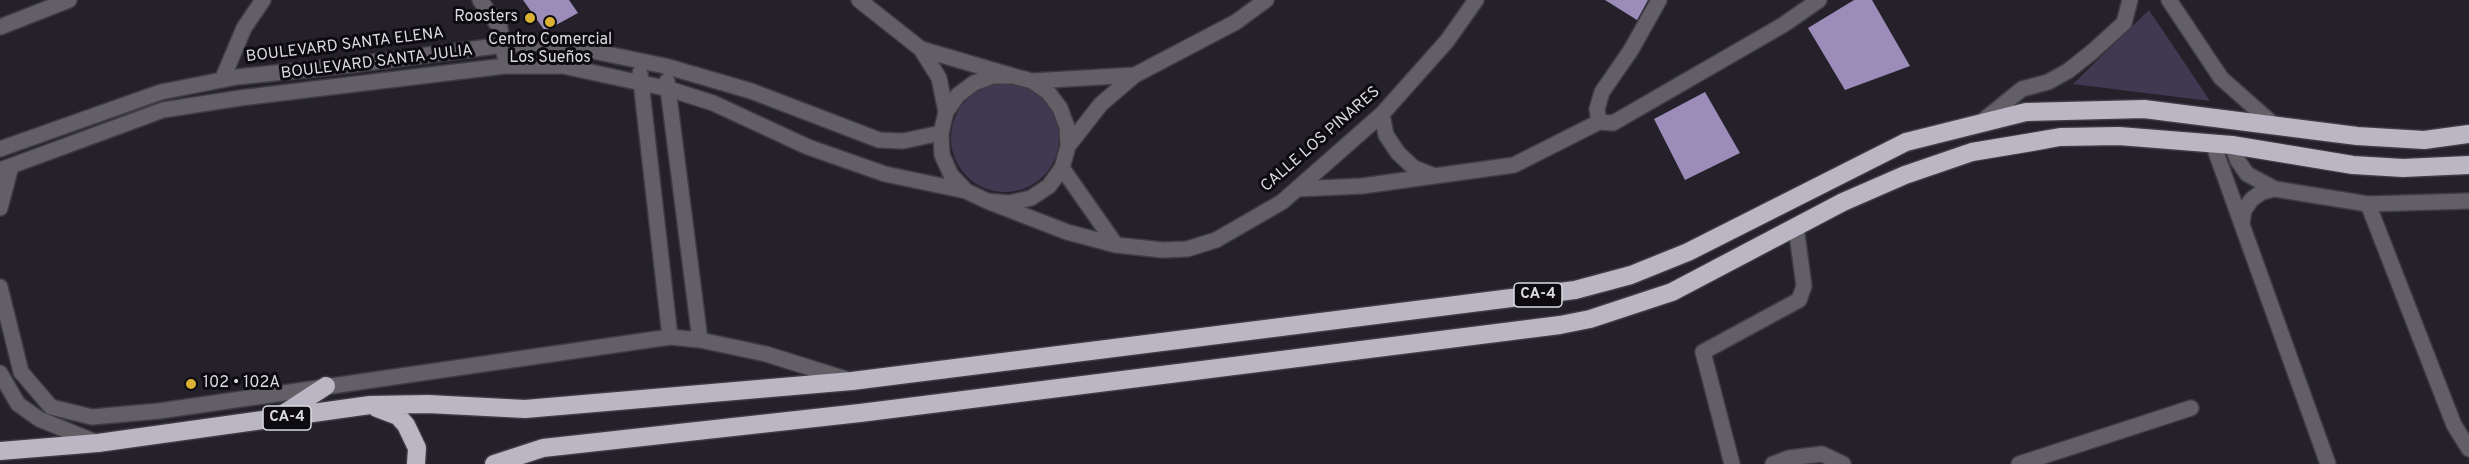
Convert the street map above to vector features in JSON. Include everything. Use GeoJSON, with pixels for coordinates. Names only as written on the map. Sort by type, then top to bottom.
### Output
{"type":"FeatureCollection","features":[{"type":"Feature","properties":{"kind":"highway","name":"CA-4"},"geometry":{"type":"LineString","coordinates":[[0,451],[98,443],[370,405],[428,404],[525,409],[852,381],[1394,314],[1603,283],[1688,252],[1906,142],[2026,112],[2101,108],[2144,109],[2357,136],[2424,140],[2469,134]]}},
{"type":"Feature","properties":{"kind":"highway","name":"CA-4"},"geometry":{"type":"LineString","coordinates":[[494,464],[543,447],[861,413],[1560,325],[1620,310],[1672,292],[1844,202],[1905,175],[1980,150],[2060,138],[2092,136],[2232,146],[2361,166],[2403,168],[2469,165]]}},
{"type":"Feature","properties":{"kind":"highway"},"geometry":{"type":"LineString","coordinates":[[276,419],[326,386]]}},
{"type":"Feature","properties":{"kind":"highway"},"geometry":{"type":"LineString","coordinates":[[370,405],[398,416],[406,425],[417,448],[416,464]]}},
{"type":"Feature","properties":{"kind":"street"},"geometry":{"type":"LineString","coordinates":[[0,27],[69,0]]}},
{"type":"Feature","properties":{"kind":"street"},"geometry":{"type":"LineString","coordinates":[[222,80],[244,28],[263,0]]}},
{"type":"Feature","properties":{"kind":"street"},"geometry":{"type":"LineString","coordinates":[[480,0],[500,28],[505,66]]}},
{"type":"Feature","properties":{"kind":"street"},"geometry":{"type":"LineString","coordinates":[[860,0],[921,49],[939,78],[946,112]]}},
{"type":"Feature","properties":{"kind":"street"},"geometry":{"type":"LineString","coordinates":[[1068,146],[1101,104],[1135,75],[1236,22],[1266,0]]}},
{"type":"Feature","properties":{"kind":"street","name":"CALLE LOS PINARES"},"geometry":{"type":"LineString","coordinates":[[987,201],[1067,232],[1116,245],[1163,250],[1187,249],[1216,240],[1282,202],[1382,114],[1447,41],[1476,0]]}},
{"type":"Feature","properties":{"kind":"street"},"geometry":{"type":"LineString","coordinates":[[1599,122],[1597,109],[1602,92],[1631,50],[1659,0]]}},
{"type":"Feature","properties":{"kind":"street"},"geometry":{"type":"LineString","coordinates":[[1297,189],[1362,186],[1514,165],[1599,122],[1613,123],[1783,25],[1819,0]]}},
{"type":"Feature","properties":{"kind":"street"},"geometry":{"type":"LineString","coordinates":[[1980,123],[2022,90],[2048,82],[2092,52],[2124,22],[2130,0]]}},
{"type":"Feature","properties":{"kind":"street"},"geometry":{"type":"LineString","coordinates":[[2169,0],[2221,78],[2273,124]]}},
{"type":"Feature","properties":{"kind":"street","name":"BOULEVARD SANTA ELENA"},"geometry":{"type":"LineString","coordinates":[[0,148],[160,92],[222,80],[504,45],[554,43],[665,66],[751,91],[879,140],[903,141],[940,133]]}},
{"type":"Feature","properties":{"kind":"street"},"geometry":{"type":"LineString","coordinates":[[921,49],[1032,81],[1135,75]]}},
{"type":"Feature","properties":{"kind":"street"},"geometry":{"type":"LineString","coordinates":[[640,61],[670,337]]}},
{"type":"Feature","properties":{"kind":"street","name":"BOULEVARD SANTA JULIA"},"geometry":{"type":"LineString","coordinates":[[5,168],[163,110],[240,98],[505,66],[563,66],[669,89],[712,103],[808,147],[885,174],[966,191]]}},
{"type":"Feature","properties":{"kind":"street"},"geometry":{"type":"LineString","coordinates":[[665,66],[700,340]]}},
{"type":"Feature","properties":{"kind":"street"},"geometry":{"type":"LineString","coordinates":[[1012,76],[993,76],[974,83],[958,95],[946,112],[940,133],[942,155],[951,175],[966,191],[987,201],[1009,204],[1030,198],[1049,186],[1062,168],[1068,146],[1067,127],[1060,108],[1048,93],[1032,81]]}},
{"type":"Feature","properties":{"kind":"street"},"geometry":{"type":"LineString","coordinates":[[1382,114],[1386,135],[1398,153],[1414,168],[1438,177]]}},
{"type":"Feature","properties":{"kind":"street"},"geometry":{"type":"LineString","coordinates":[[2213,144],[2328,464]]}},
{"type":"Feature","properties":{"kind":"street"},"geometry":{"type":"LineString","coordinates":[[2232,146],[2247,174],[2275,189],[2368,204],[2469,201]]}},
{"type":"Feature","properties":{"kind":"street"},"geometry":{"type":"LineString","coordinates":[[0,208],[5,168]]}},
{"type":"Feature","properties":{"kind":"street"},"geometry":{"type":"LineString","coordinates":[[1062,168],[1116,245]]}},
{"type":"Feature","properties":{"kind":"street"},"geometry":{"type":"LineString","coordinates":[[2242,223],[2244,210],[2252,199],[2262,192],[2275,189]]}},
{"type":"Feature","properties":{"kind":"street"},"geometry":{"type":"LineString","coordinates":[[2368,204],[2454,425],[2469,449]]}},
{"type":"Feature","properties":{"kind":"street"},"geometry":{"type":"LineString","coordinates":[[1732,464],[1703,352],[1799,300],[1804,286],[1796,227]]}},
{"type":"Feature","properties":{"kind":"street"},"geometry":{"type":"LineString","coordinates":[[0,287],[21,372],[51,406],[92,417],[159,411],[670,337],[700,340],[766,354],[852,381]]}},
{"type":"Feature","properties":{"kind":"street"},"geometry":{"type":"LineString","coordinates":[[1,378],[18,404],[39,419],[98,443]]}},
{"type":"Feature","properties":{"kind":"street"},"geometry":{"type":"LineString","coordinates":[[2019,464],[2191,408]]}},
{"type":"Feature","properties":{"kind":"street"},"geometry":{"type":"LineString","coordinates":[[1773,464],[1789,458],[1822,454],[1843,464]]}},
{"type":"Feature","properties":{"kind":"shaded area"},"geometry":{"type":"Polygon","coordinates":[[[2149,10],[2210,101],[2073,84],[2149,10]]]}},
{"type":"Feature","properties":{"kind":"shaded area"},"geometry":{"type":"Polygon","coordinates":[[[1005,84],[1026,88],[1043,100],[1055,117],[1059,138],[1055,159],[1043,176],[1026,188],[1005,192],[984,188],[967,176],[955,159],[951,138],[955,117],[967,100],[984,88],[1005,84]]]}},
{"type":"Feature","properties":{"kind":"building","name":"Centro Comercial Los Sueños"},"geometry":{"type":"Polygon","coordinates":[[[523,0],[569,0],[578,13],[545,31],[523,0]]]}},
{"type":"Feature","properties":{"kind":"building"},"geometry":{"type":"Polygon","coordinates":[[[1605,0],[1648,0],[1637,20],[1605,0]]]}},
{"type":"Feature","properties":{"kind":"building"},"geometry":{"type":"Polygon","coordinates":[[[1854,0],[1872,0],[1910,66],[1845,90],[1808,28],[1854,0]]]}},
{"type":"Feature","properties":{"kind":"building"},"geometry":{"type":"Polygon","coordinates":[[[1705,92],[1740,153],[1685,180],[1654,119],[1705,92]]]}},
{"type":"Feature","properties":{"kind":"place","name":"Roosters"},"geometry":{"type":"Point","coordinates":[530,18]}},
{"type":"Feature","properties":{"kind":"place","name":"Centro Comercial Los Sueños"},"geometry":{"type":"Point","coordinates":[550,22]}},
{"type":"Feature","properties":{"kind":"place","name":"102 • 102A"},"geometry":{"type":"Point","coordinates":[191,384]}}]}
